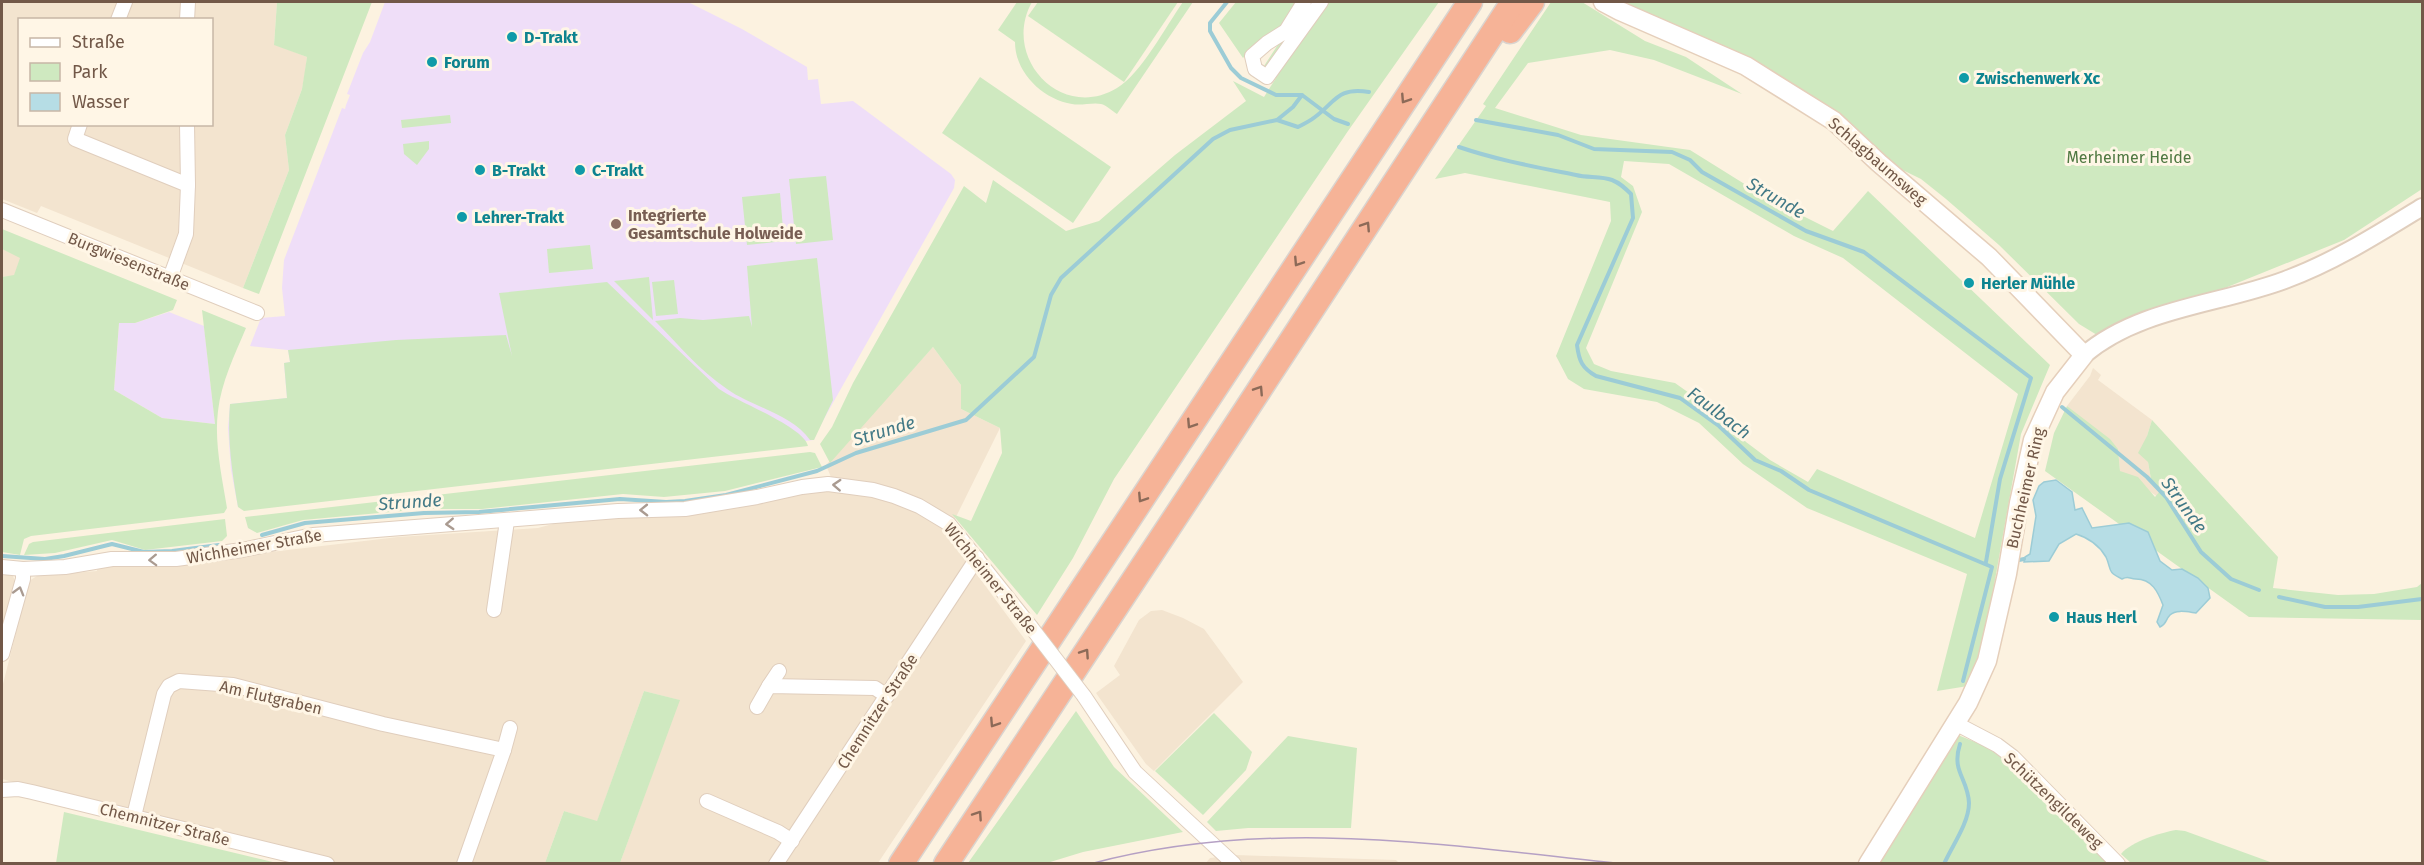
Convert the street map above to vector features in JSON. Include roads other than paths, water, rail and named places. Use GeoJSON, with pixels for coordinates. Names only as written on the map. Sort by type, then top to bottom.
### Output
{"type":"FeatureCollection","features":[{"type":"Feature","properties":{"kind":"highway"},"geometry":{"type":"LineString","coordinates":[[1438,50],[1462,2]]}},
{"type":"Feature","properties":{"kind":"highway"},"geometry":{"type":"LineString","coordinates":[[901,864],[1470,2]]}},
{"type":"Feature","properties":{"kind":"highway"},"geometry":{"type":"LineString","coordinates":[[946,864],[1513,2]]}},
{"type":"Feature","properties":{"kind":"highway"},"geometry":{"type":"LineString","coordinates":[[1460,81],[1503,39],[1532,2]]}},
{"type":"Feature","properties":{"kind":"main road","name":"Schlagbaumsweg"},"geometry":{"type":"LineString","coordinates":[[1603,2],[1746,66],[1834,121],[1879,163],[1989,256],[2084,356]]}},
{"type":"Feature","properties":{"kind":"main road","name":"Buchheimer Ring"},"geometry":{"type":"LineString","coordinates":[[1868,864],[1968,703],[1989,654],[2033,440],[2055,392],[2084,356]]}},
{"type":"Feature","properties":{"kind":"street"},"geometry":{"type":"LineString","coordinates":[[119,18],[125,2]]}},
{"type":"Feature","properties":{"kind":"street"},"geometry":{"type":"LineString","coordinates":[[188,2],[188,18]]}},
{"type":"Feature","properties":{"kind":"street"},"geometry":{"type":"LineString","coordinates":[[1304,2],[1286,31],[1252,56],[1255,69],[1267,77],[1321,2]]}},
{"type":"Feature","properties":{"kind":"street"},"geometry":{"type":"LineString","coordinates":[[79,126],[75,139],[188,185]]}},
{"type":"Feature","properties":{"kind":"street"},"geometry":{"type":"LineString","coordinates":[[170,278],[186,234],[187,126]]}},
{"type":"Feature","properties":{"kind":"street","name":"Buchheimer Ring"},"geometry":{"type":"LineString","coordinates":[[2084,356],[2110,336],[2137,324],[2265,287],[2313,269],[2422,207]]}},
{"type":"Feature","properties":{"kind":"street","name":"Burgwiesenstraße"},"geometry":{"type":"LineString","coordinates":[[2,210],[257,313]]}},
{"type":"Feature","properties":{"kind":"street","name":"Wichheimer Straße"},"geometry":{"type":"LineString","coordinates":[[2,567],[23,569],[65,567],[112,559],[144,561],[210,555],[313,535],[618,511],[685,509],[828,484],[873,490],[919,506],[949,524],[1084,696],[1135,772],[1234,864]]}},
{"type":"Feature","properties":{"kind":"street"},"geometry":{"type":"LineString","coordinates":[[494,610],[507,521]]}},
{"type":"Feature","properties":{"kind":"street","name":"Chemnitzer Straße"},"geometry":{"type":"LineString","coordinates":[[776,864],[977,558]]}},
{"type":"Feature","properties":{"kind":"street"},"geometry":{"type":"LineString","coordinates":[[2,654],[23,579],[23,569]]}},
{"type":"Feature","properties":{"kind":"street"},"geometry":{"type":"LineString","coordinates":[[757,707],[779,671]]}},
{"type":"Feature","properties":{"kind":"street","name":"Am Flutgraben"},"geometry":{"type":"LineString","coordinates":[[134,816],[164,694],[169,686],[178,681],[232,685],[382,724],[504,750]]}},
{"type":"Feature","properties":{"kind":"street"},"geometry":{"type":"LineString","coordinates":[[769,686],[875,688],[887,696]]}},
{"type":"Feature","properties":{"kind":"street","name":"Schützengildeweg"},"geometry":{"type":"LineString","coordinates":[[1955,723],[1997,745],[2013,757],[2118,864]]}},
{"type":"Feature","properties":{"kind":"street"},"geometry":{"type":"LineString","coordinates":[[464,864],[510,728]]}},
{"type":"Feature","properties":{"kind":"street","name":"Chemnitzer Straße"},"geometry":{"type":"LineString","coordinates":[[2,789],[32,792],[327,864]]}},
{"type":"Feature","properties":{"kind":"street"},"geometry":{"type":"LineString","coordinates":[[707,801],[778,832],[792,841]]}},
{"type":"Feature","properties":{"kind":"water"},"geometry":{"type":"Polygon","coordinates":[[[2056,480],[2072,492],[2075,510],[2082,508],[2092,528],[2129,523],[2148,532],[2160,561],[2172,570],[2182,569],[2198,578],[2208,588],[2210,598],[2196,613],[2175,612],[2160,627],[2157,622],[2163,605],[2154,587],[2146,581],[2128,577],[2122,579],[2114,574],[2103,553],[2093,542],[2085,538],[2076,534],[2059,544],[2049,561],[2024,562],[2025,557],[2030,554],[2036,516],[2033,500],[2039,486],[2044,482],[2056,480]]]}},
{"type":"Feature","properties":{"kind":"waterway","name":"Faulbach"},"geometry":{"type":"LineString","coordinates":[[1227,2],[1210,23],[1210,31],[1231,68],[1241,78],[1276,95],[1302,95],[1334,119],[1348,124]]}},
{"type":"Feature","properties":{"kind":"waterway","name":"Strunde"},"geometry":{"type":"LineString","coordinates":[[262,535],[305,523],[424,513],[479,512],[620,499],[685,501],[726,495],[817,471],[856,453],[966,420],[1034,357],[1051,295],[1061,278],[1213,139],[1230,130],[1277,120],[1298,127],[1344,93],[1369,92]]}},
{"type":"Feature","properties":{"kind":"waterway"},"geometry":{"type":"LineString","coordinates":[[1277,120],[1293,107],[1302,95]]}},
{"type":"Feature","properties":{"kind":"waterway","name":"Strunde"},"geometry":{"type":"LineString","coordinates":[[1476,120],[1558,135],[1594,149],[1672,152],[1690,160],[1702,172],[1806,231],[1864,252],[2031,378],[2000,479],[1986,562]]}},
{"type":"Feature","properties":{"kind":"waterway","name":"Faulbach"},"geometry":{"type":"LineString","coordinates":[[1459,147],[1531,166],[1608,179],[1620,184],[1631,194],[1633,218],[1577,345],[1580,360],[1587,370],[1596,376],[1680,398],[1719,426],[1755,460],[1781,471],[1809,490],[1992,567],[1963,681]]}},
{"type":"Feature","properties":{"kind":"waterway","name":"Strunde"},"geometry":{"type":"LineString","coordinates":[[2062,407],[2147,477],[2166,497],[2201,552],[2231,579],[2259,590]]}},
{"type":"Feature","properties":{"kind":"waterway","name":"Strunde"},"geometry":{"type":"LineString","coordinates":[[2,556],[45,559],[112,544],[144,552],[219,545]]}},
{"type":"Feature","properties":{"kind":"waterway"},"geometry":{"type":"LineString","coordinates":[[2019,560],[2024,559]]}},
{"type":"Feature","properties":{"kind":"waterway","name":"Strunde"},"geometry":{"type":"LineString","coordinates":[[2279,597],[2325,607],[2358,607],[2422,599]]}},
{"type":"Feature","properties":{"kind":"waterway","name":"Faulbach"},"geometry":{"type":"LineString","coordinates":[[1944,864],[1968,811],[1968,794],[1957,762],[1960,744]]}},
{"type":"Feature","properties":{"kind":"tram line"},"geometry":{"type":"LineString","coordinates":[[1090,864],[1157,849],[1223,841],[1290,838],[1422,843],[1623,864]]}},
{"type":"Feature","properties":{"kind":"place","name":"D-Trakt"},"geometry":{"type":"Point","coordinates":[512,37]}},
{"type":"Feature","properties":{"kind":"place","name":"Forum"},"geometry":{"type":"Point","coordinates":[432,62]}},
{"type":"Feature","properties":{"kind":"place","name":"Zwischenwerk Xc"},"geometry":{"type":"Point","coordinates":[1964,78]}},
{"type":"Feature","properties":{"kind":"place","name":"B-Trakt"},"geometry":{"type":"Point","coordinates":[480,170]}},
{"type":"Feature","properties":{"kind":"place","name":"C-Trakt"},"geometry":{"type":"Point","coordinates":[580,170]}},
{"type":"Feature","properties":{"kind":"place","name":"Lehrer-Trakt"},"geometry":{"type":"Point","coordinates":[462,217]}},
{"type":"Feature","properties":{"kind":"place","name":"Integrierte Gesamtschule Holweide"},"geometry":{"type":"Point","coordinates":[616,224]}},
{"type":"Feature","properties":{"kind":"place","name":"Herler Mühle"},"geometry":{"type":"Point","coordinates":[1969,283]}},
{"type":"Feature","properties":{"kind":"place","name":"Haus Herl"},"geometry":{"type":"Point","coordinates":[2054,617]}},
{"type":"Feature","properties":{"kind":"park label","name":"Merheimer Heide"},"geometry":{"type":"Point","coordinates":[2129,157]}}]}
